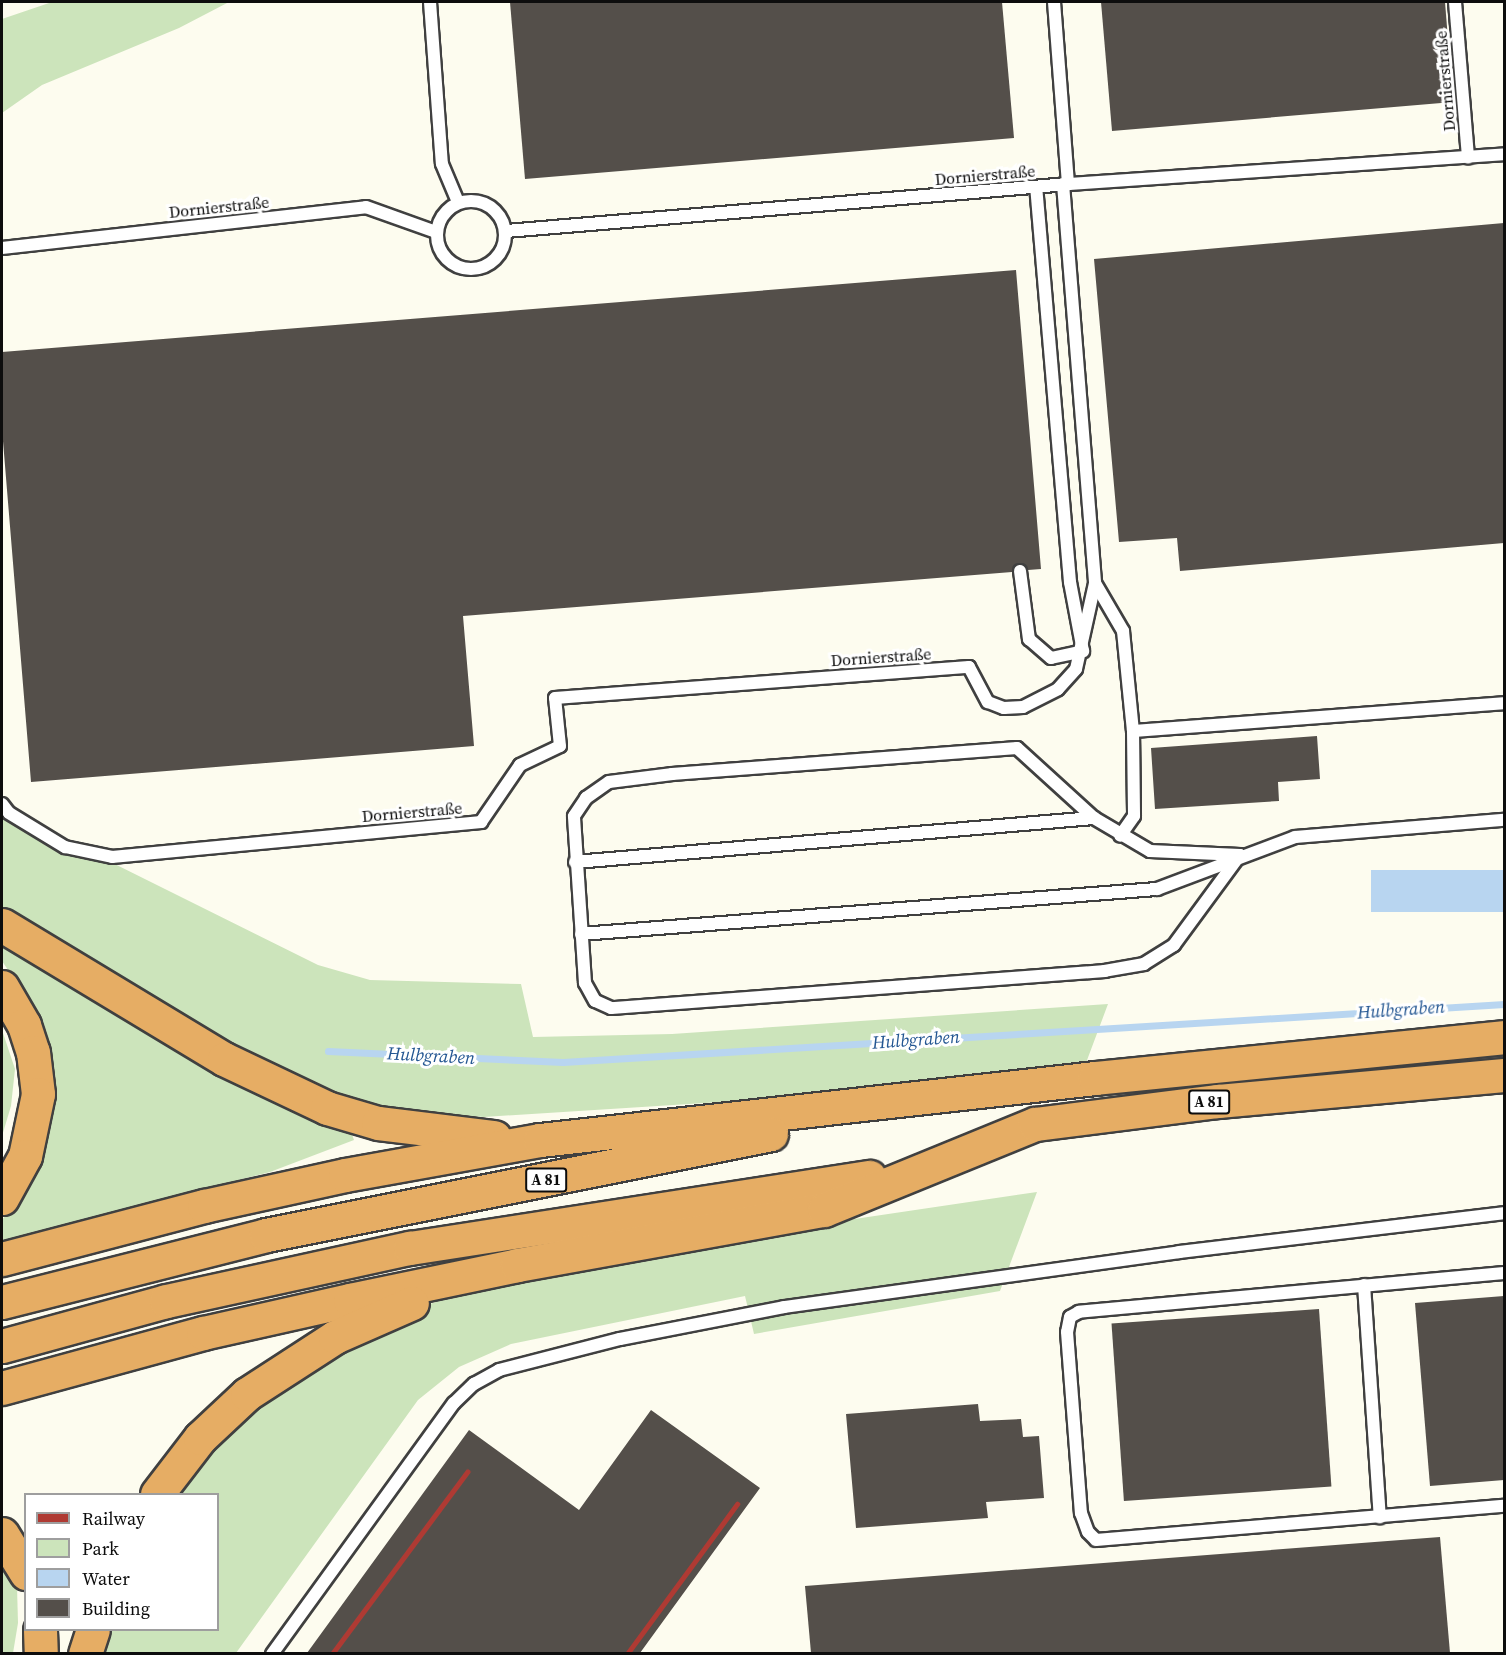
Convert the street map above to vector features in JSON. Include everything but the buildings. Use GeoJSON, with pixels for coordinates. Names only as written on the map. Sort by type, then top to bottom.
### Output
{"type":"FeatureCollection","features":[{"type":"Feature","properties":{"kind":"highway"},"geometry":{"type":"LineString","coordinates":[[2,925],[224,1059],[327,1108],[420,1130],[540,1140]]}},
{"type":"Feature","properties":{"kind":"highway"},"geometry":{"type":"LineString","coordinates":[[2,987],[24,1024],[33,1052],[38,1094],[25,1156],[2,1198]]}},
{"type":"Feature","properties":{"kind":"highway","name":"A 81"},"geometry":{"type":"LineString","coordinates":[[2,1302],[150,1262],[326,1222],[771,1134],[966,1104],[1095,1078],[1504,1037]]}},
{"type":"Feature","properties":{"kind":"highway","name":"A 81"},"geometry":{"type":"LineString","coordinates":[[2,1346],[185,1296],[410,1248],[923,1168],[1035,1124],[1105,1113],[1504,1075]]}},
{"type":"Feature","properties":{"kind":"highway"},"geometry":{"type":"LineString","coordinates":[[2,1259],[269,1192],[540,1140],[1095,1078]]}},
{"type":"Feature","properties":{"kind":"highway"},"geometry":{"type":"LineString","coordinates":[[2,1388],[203,1333],[478,1274],[824,1210],[923,1168]]}},
{"type":"Feature","properties":{"kind":"highway"},"geometry":{"type":"LineString","coordinates":[[158,1493],[215,1423],[275,1374],[344,1333],[478,1274]]}},
{"type":"Feature","properties":{"kind":"highway"},"geometry":{"type":"LineString","coordinates":[[2,1534],[24,1570]]}},
{"type":"Feature","properties":{"kind":"highway"},"geometry":{"type":"LineString","coordinates":[[40,1631],[41,1653]]}},
{"type":"Feature","properties":{"kind":"highway"},"geometry":{"type":"LineString","coordinates":[[86,1653],[92,1631]]}},
{"type":"Feature","properties":{"kind":"lane"},"geometry":{"type":"LineString","coordinates":[[430,2],[442,164],[458,202]]}},
{"type":"Feature","properties":{"kind":"lane"},"geometry":{"type":"LineString","coordinates":[[1054,2],[1095,583],[1083,651]]}},
{"type":"Feature","properties":{"kind":"lane","name":"Dornierstraße"},"geometry":{"type":"LineString","coordinates":[[1455,2],[1468,157]]}},
{"type":"Feature","properties":{"kind":"lane","name":"Dornierstraße"},"geometry":{"type":"LineString","coordinates":[[506,231],[1066,184],[1504,154]]}},
{"type":"Feature","properties":{"kind":"lane"},"geometry":{"type":"LineString","coordinates":[[1036,188],[1070,582],[1083,651]]}},
{"type":"Feature","properties":{"kind":"lane"},"geometry":{"type":"LineString","coordinates":[[474,200],[489,205],[500,216],[506,231],[503,250],[490,265],[472,270],[453,265],[440,251],[436,232],[443,214],[458,202],[474,200]]}},
{"type":"Feature","properties":{"kind":"lane","name":"Dornierstraße"},"geometry":{"type":"LineString","coordinates":[[2,248],[366,207],[436,232]]}},
{"type":"Feature","properties":{"kind":"lane"},"geometry":{"type":"LineString","coordinates":[[1020,571],[1029,639],[1051,658],[1083,651]]}},
{"type":"Feature","properties":{"kind":"lane"},"geometry":{"type":"LineString","coordinates":[[1095,583],[1123,631],[1133,731],[1134,816],[1120,836]]}},
{"type":"Feature","properties":{"kind":"lane","name":"Dornierstraße"},"geometry":{"type":"LineString","coordinates":[[2,804],[9,813],[65,847],[112,857],[481,822],[520,765],[560,746],[555,698],[969,666],[988,702],[1004,708],[1023,707],[1058,689],[1076,669],[1083,651]]}},
{"type":"Feature","properties":{"kind":"lane"},"geometry":{"type":"LineString","coordinates":[[1133,731],[1504,703]]}},
{"type":"Feature","properties":{"kind":"lane"},"geometry":{"type":"LineString","coordinates":[[1017,748],[1094,818],[1120,836],[1150,851],[1240,855],[1174,945],[1144,964],[1104,971],[611,1008],[595,1000],[585,982],[575,862],[574,816],[586,798],[609,782],[672,774],[1017,748]]}},
{"type":"Feature","properties":{"kind":"lane"},"geometry":{"type":"LineString","coordinates":[[575,862],[1094,818]]}},
{"type":"Feature","properties":{"kind":"lane"},"geometry":{"type":"LineString","coordinates":[[581,934],[1157,889],[1240,855],[1295,837],[1504,820]]}},
{"type":"Feature","properties":{"kind":"lane"},"geometry":{"type":"LineString","coordinates":[[272,1653],[454,1403],[474,1384],[499,1370],[620,1339],[784,1307],[1179,1252],[1504,1213]]}},
{"type":"Feature","properties":{"kind":"lane"},"geometry":{"type":"LineString","coordinates":[[1504,1273],[1079,1312],[1071,1317],[1067,1332],[1081,1513],[1088,1532],[1096,1540],[1504,1506]]}},
{"type":"Feature","properties":{"kind":"lane"},"geometry":{"type":"LineString","coordinates":[[1364,1285],[1380,1517]]}},
{"type":"Feature","properties":{"kind":"green space"},"geometry":{"type":"Polygon","coordinates":[[[52,2],[229,2],[179,28],[42,85],[2,113],[2,19],[52,2]]]}},
{"type":"Feature","properties":{"kind":"green space"},"geometry":{"type":"Polygon","coordinates":[[[2,808],[318,965],[370,980],[521,984],[533,1037],[672,1034],[1108,1004],[1080,1079],[484,1117],[406,1112],[362,1102],[269,1065],[2,908],[2,808]]]}},
{"type":"Feature","properties":{"kind":"green space"},"geometry":{"type":"Polygon","coordinates":[[[2,937],[350,1129],[354,1140],[270,1172],[2,1241],[2,1220],[24,1192],[47,1142],[52,1076],[32,1006],[2,961],[2,937]]]}},
{"type":"Feature","properties":{"kind":"green space"},"geometry":{"type":"Polygon","coordinates":[[[2,1030],[15,1069],[11,1106],[2,1136],[2,1030]]]}},
{"type":"Feature","properties":{"kind":"green space"},"geometry":{"type":"Polygon","coordinates":[[[1037,1192],[1000,1291],[754,1334],[745,1296],[511,1344],[459,1367],[418,1400],[236,1653],[99,1654],[107,1631],[219,1631],[219,1493],[172,1493],[189,1470],[273,1389],[421,1307],[486,1285],[814,1225],[1037,1192]]]}},
{"type":"Feature","properties":{"kind":"green space"},"geometry":{"type":"Polygon","coordinates":[[[2,1562],[17,1587],[18,1623],[13,1653],[2,1653],[2,1562]]]}},
{"type":"Feature","properties":{"kind":"water"},"geometry":{"type":"Polygon","coordinates":[[[1371,870],[1504,870],[1504,912],[1371,912],[1371,870]]]}},
{"type":"Feature","properties":{"kind":"waterway","name":"Hulbgraben"},"geometry":{"type":"LineString","coordinates":[[328,1051],[563,1062],[1504,1004]]}},
{"type":"Feature","properties":{"kind":"railway"},"geometry":{"type":"LineString","coordinates":[[332,1654],[467,1472]]}},
{"type":"Feature","properties":{"kind":"railway"},"geometry":{"type":"LineString","coordinates":[[627,1654],[737,1504]]}}]}
